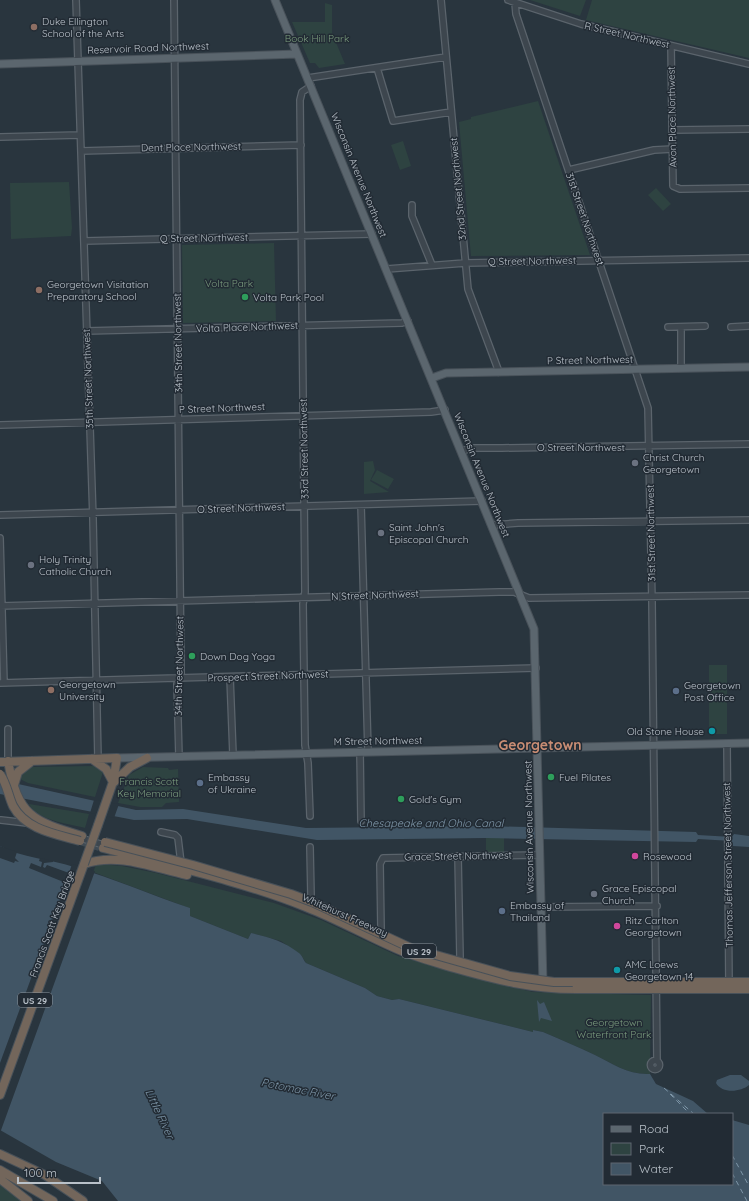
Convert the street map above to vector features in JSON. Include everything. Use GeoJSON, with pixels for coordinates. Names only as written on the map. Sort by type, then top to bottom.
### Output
{"type":"FeatureCollection","features":[{"type":"Feature","properties":{"kind":"highway","name":"M Street Northwest"},"geometry":{"type":"LineString","coordinates":[[3,761],[117,758]]}},
{"type":"Feature","properties":{"kind":"highway","name":"Francis Scott Key Bridge"},"geometry":{"type":"LineString","coordinates":[[0,1095],[113,782],[117,758]]}},
{"type":"Feature","properties":{"kind":"highway"},"geometry":{"type":"LineString","coordinates":[[95,759],[106,768],[113,782],[130,767],[147,758]]}},
{"type":"Feature","properties":{"kind":"highway"},"geometry":{"type":"LineString","coordinates":[[0,774],[14,808],[26,821],[41,830],[81,839],[39,822],[24,808],[15,788],[13,774],[3,761]]}},
{"type":"Feature","properties":{"kind":"highway"},"geometry":{"type":"LineString","coordinates":[[13,774],[32,761]]}},
{"type":"Feature","properties":{"kind":"highway","name":"Whitehurst Freeway"},"geometry":{"type":"LineString","coordinates":[[749,982],[554,982],[510,976],[411,948],[312,902],[291,894],[193,865],[104,845],[307,907],[406,953],[516,985],[564,989],[749,989]]}},
{"type":"Feature","properties":{"kind":"highway","name":"US 29"},"geometry":{"type":"LineString","coordinates":[[84,864],[106,859],[123,860],[262,893]]}},
{"type":"Feature","properties":{"kind":"highway"},"geometry":{"type":"LineString","coordinates":[[0,1154],[45,1175],[83,1201]]}},
{"type":"Feature","properties":{"kind":"highway"},"geometry":{"type":"LineString","coordinates":[[0,1170],[53,1201]]}},
{"type":"Feature","properties":{"kind":"highway"},"geometry":{"type":"LineString","coordinates":[[0,1179],[28,1201]]}},
{"type":"Feature","properties":{"kind":"main road","name":"Wisconsin Avenue Northwest"},"geometry":{"type":"LineString","coordinates":[[276,0],[297,54],[493,525],[534,629],[538,747],[542,984]]}},
{"type":"Feature","properties":{"kind":"main road","name":"Reservoir Road Northwest"},"geometry":{"type":"LineString","coordinates":[[0,64],[78,60],[297,54]]}},
{"type":"Feature","properties":{"kind":"main road","name":"P Street Northwest"},"geometry":{"type":"LineString","coordinates":[[432,378],[446,373],[749,367]]}},
{"type":"Feature","properties":{"kind":"main road","name":"M Street Northwest"},"geometry":{"type":"LineString","coordinates":[[117,758],[538,747],[749,744]]}},
{"type":"Feature","properties":{"kind":"main road"},"geometry":{"type":"LineString","coordinates":[[542,984],[749,985]]}},
{"type":"Feature","properties":{"kind":"street","name":"35th Street Northwest"},"geometry":{"type":"LineString","coordinates":[[76,0],[93,513],[97,680],[95,759]]}},
{"type":"Feature","properties":{"kind":"street","name":"34th Street Northwest"},"geometry":{"type":"LineString","coordinates":[[174,0],[181,673],[177,684],[178,757]]}},
{"type":"Feature","properties":{"kind":"street","name":"32nd Street Northwest"},"geometry":{"type":"LineString","coordinates":[[441,0],[465,263],[470,295],[499,372]]}},
{"type":"Feature","properties":{"kind":"street","name":"R Street Northwest"},"geometry":{"type":"LineString","coordinates":[[508,0],[581,24],[749,64]]}},
{"type":"Feature","properties":{"kind":"street","name":"31st Street Northwest"},"geometry":{"type":"LineString","coordinates":[[515,3],[516,14],[647,405],[650,446],[656,829],[657,1061]]}},
{"type":"Feature","properties":{"kind":"street","name":"Avon Place Northwest"},"geometry":{"type":"LineString","coordinates":[[671,46],[674,187],[680,189],[749,188]]}},
{"type":"Feature","properties":{"kind":"street"},"geometry":{"type":"LineString","coordinates":[[308,78],[446,57]]}},
{"type":"Feature","properties":{"kind":"street"},"geometry":{"type":"LineString","coordinates":[[377,68],[393,121],[451,112]]}},
{"type":"Feature","properties":{"kind":"street","name":"33rd Street Northwest"},"geometry":{"type":"LineString","coordinates":[[310,816],[303,675],[304,507],[300,97],[302,92],[311,86]]}},
{"type":"Feature","properties":{"kind":"street"},"geometry":{"type":"LineString","coordinates":[[673,130],[749,129]]}},
{"type":"Feature","properties":{"kind":"street"},"geometry":{"type":"LineString","coordinates":[[0,137],[80,135]]}},
{"type":"Feature","properties":{"kind":"street","name":"Dent Place Northwest"},"geometry":{"type":"LineString","coordinates":[[80,151],[301,145]]}},
{"type":"Feature","properties":{"kind":"street"},"geometry":{"type":"LineString","coordinates":[[568,170],[654,150],[673,149]]}},
{"type":"Feature","properties":{"kind":"street"},"geometry":{"type":"LineString","coordinates":[[412,205],[412,216],[432,265]]}},
{"type":"Feature","properties":{"kind":"street","name":"Q Street Northwest"},"geometry":{"type":"LineString","coordinates":[[84,241],[372,234]]}},
{"type":"Feature","properties":{"kind":"street","name":"Q Street Northwest"},"geometry":{"type":"LineString","coordinates":[[387,268],[465,263],[749,258]]}},
{"type":"Feature","properties":{"kind":"street","name":"Volta Place Northwest"},"geometry":{"type":"LineString","coordinates":[[86,331],[402,323],[408,321]]}},
{"type":"Feature","properties":{"kind":"street"},"geometry":{"type":"LineString","coordinates":[[668,327],[705,326]]}},
{"type":"Feature","properties":{"kind":"street"},"geometry":{"type":"LineString","coordinates":[[731,327],[749,326]]}},
{"type":"Feature","properties":{"kind":"street"},"geometry":{"type":"LineString","coordinates":[[681,327],[681,368]]}},
{"type":"Feature","properties":{"kind":"street","name":"P Street Northwest"},"geometry":{"type":"LineString","coordinates":[[0,425],[435,412],[445,410]]}},
{"type":"Feature","properties":{"kind":"street","name":"O Street Northwest"},"geometry":{"type":"LineString","coordinates":[[462,451],[472,448],[749,444]]}},
{"type":"Feature","properties":{"kind":"street","name":"O Street Northwest"},"geometry":{"type":"LineString","coordinates":[[0,515],[482,501]]}},
{"type":"Feature","properties":{"kind":"street"},"geometry":{"type":"LineString","coordinates":[[361,505],[368,751]]}},
{"type":"Feature","properties":{"kind":"street"},"geometry":{"type":"LineString","coordinates":[[493,525],[518,523],[749,520]]}},
{"type":"Feature","properties":{"kind":"street"},"geometry":{"type":"LineString","coordinates":[[0,538],[2,683]]}},
{"type":"Feature","properties":{"kind":"street","name":"N Street Northwest"},"geometry":{"type":"LineString","coordinates":[[1,606],[514,592],[529,598],[749,595]]}},
{"type":"Feature","properties":{"kind":"street","name":"Prospect Street Northwest"},"geometry":{"type":"LineString","coordinates":[[2,683],[536,668]]}},
{"type":"Feature","properties":{"kind":"street"},"geometry":{"type":"LineString","coordinates":[[230,677],[233,755]]}},
{"type":"Feature","properties":{"kind":"street"},"geometry":{"type":"LineString","coordinates":[[3,761],[8,729]]}},
{"type":"Feature","properties":{"kind":"street","name":"Thomas Jefferson Street Northwest"},"geometry":{"type":"LineString","coordinates":[[727,744],[729,985]]}},
{"type":"Feature","properties":{"kind":"street"},"geometry":{"type":"LineString","coordinates":[[360,751],[361,821]]}},
{"type":"Feature","properties":{"kind":"street"},"geometry":{"type":"LineString","coordinates":[[1,820],[34,824],[181,865],[311,905],[387,941],[419,954],[504,978],[542,984]]}},
{"type":"Feature","properties":{"kind":"street"},"geometry":{"type":"LineString","coordinates":[[161,832],[175,835],[178,838],[181,865]]}},
{"type":"Feature","properties":{"kind":"street"},"geometry":{"type":"LineString","coordinates":[[310,847],[311,896]]}},
{"type":"Feature","properties":{"kind":"street","name":"Grace Street Northwest"},"geometry":{"type":"LineString","coordinates":[[381,929],[380,864],[381,860],[387,857],[540,855]]}},
{"type":"Feature","properties":{"kind":"street"},"geometry":{"type":"LineString","coordinates":[[458,856],[460,958]]}},
{"type":"Feature","properties":{"kind":"street"},"geometry":{"type":"LineString","coordinates":[[541,907],[657,906]]}},
{"type":"Feature","properties":{"kind":"green space"},"geometry":{"type":"Polygon","coordinates":[[[530,0],[586,0],[580,16],[530,0]]]}},
{"type":"Feature","properties":{"kind":"green space"},"geometry":{"type":"Polygon","coordinates":[[[592,0],[749,0],[749,58],[586,20],[592,0]]]}},
{"type":"Feature","properties":{"kind":"green space","name":"Book Hill Park"},"geometry":{"type":"Polygon","coordinates":[[[325,3],[332,5],[332,33],[345,64],[319,68],[315,63],[310,63],[292,22],[325,22],[325,3]]]}},
{"type":"Feature","properties":{"kind":"green space"},"geometry":{"type":"Polygon","coordinates":[[[538,101],[590,255],[471,256],[459,122],[471,119],[471,117],[538,101]]]}},
{"type":"Feature","properties":{"kind":"green space"},"geometry":{"type":"Polygon","coordinates":[[[403,141],[411,166],[400,170],[391,145],[403,141]]]}},
{"type":"Feature","properties":{"kind":"green space"},"geometry":{"type":"Polygon","coordinates":[[[69,182],[72,228],[71,236],[11,239],[10,183],[69,182]]]}},
{"type":"Feature","properties":{"kind":"green space"},"geometry":{"type":"Polygon","coordinates":[[[656,188],[671,204],[663,211],[648,195],[656,188]]]}},
{"type":"Feature","properties":{"kind":"green space","name":"Volta Park"},"geometry":{"type":"Polygon","coordinates":[[[274,243],[276,321],[183,323],[182,245],[274,243]]]}},
{"type":"Feature","properties":{"kind":"green space"},"geometry":{"type":"Polygon","coordinates":[[[373,461],[375,470],[370,481],[389,492],[364,494],[364,462],[373,461]]]}},
{"type":"Feature","properties":{"kind":"green space"},"geometry":{"type":"Polygon","coordinates":[[[377,470],[394,479],[388,489],[371,480],[377,470]]]}},
{"type":"Feature","properties":{"kind":"green space"},"geometry":{"type":"Polygon","coordinates":[[[709,665],[727,665],[727,734],[709,734],[709,665]]]}},
{"type":"Feature","properties":{"kind":"green space"},"geometry":{"type":"Polygon","coordinates":[[[94,766],[103,772],[95,797],[28,783],[20,779],[24,771],[29,767],[94,766]]]}},
{"type":"Feature","properties":{"kind":"green space","name":"Francis Scott Key Memorial"},"geometry":{"type":"Polygon","coordinates":[[[143,767],[168,768],[169,770],[178,769],[179,802],[166,803],[162,807],[140,807],[118,803],[129,775],[143,767]]]}},
{"type":"Feature","properties":{"kind":"green space"},"geometry":{"type":"Polygon","coordinates":[[[29,804],[89,814],[85,828],[46,818],[33,810],[29,804]]]}},
{"type":"Feature","properties":{"kind":"green space"},"geometry":{"type":"Polygon","coordinates":[[[504,837],[504,853],[486,853],[486,838],[504,837]]]}},
{"type":"Feature","properties":{"kind":"green space","name":"Georgetown Waterfront Park"},"geometry":{"type":"Polygon","coordinates":[[[96,865],[122,866],[156,873],[274,903],[321,920],[398,956],[486,981],[533,992],[651,995],[650,1074],[628,1071],[543,1032],[533,1030],[533,1032],[399,999],[392,1000],[377,996],[365,988],[306,963],[301,955],[281,941],[251,933],[248,939],[190,916],[189,908],[93,872],[96,865]]]}},
{"type":"Feature","properties":{"kind":"green space"},"geometry":{"type":"Polygon","coordinates":[[[0,1181],[25,1201],[0,1201],[0,1181]]]}},
{"type":"Feature","properties":{"kind":"water"},"geometry":{"type":"Polygon","coordinates":[[[0,780],[136,810],[183,809],[306,828],[487,826],[696,832],[698,835],[732,837],[734,834],[749,836],[749,847],[733,846],[732,841],[698,839],[696,842],[486,838],[317,840],[187,819],[134,820],[0,794],[0,780]]]}},
{"type":"Feature","properties":{"kind":"water"},"geometry":{"type":"Polygon","coordinates":[[[0,846],[27,856],[89,871],[190,908],[190,916],[248,939],[251,933],[276,940],[288,945],[299,953],[306,963],[365,988],[377,996],[392,1000],[399,999],[533,1032],[533,1030],[543,1032],[628,1071],[650,1074],[656,1084],[693,1101],[707,1113],[603,1113],[603,1185],[733,1185],[733,1120],[749,1125],[749,1201],[118,1201],[102,1181],[56,1162],[0,1130],[0,846]]]}},
{"type":"Feature","properties":{"kind":"water"},"geometry":{"type":"Polygon","coordinates":[[[537,1000],[540,1004],[544,1002],[552,1021],[541,1018],[539,1022],[537,1000]]]}},
{"type":"Feature","properties":{"kind":"water"},"geometry":{"type":"Polygon","coordinates":[[[730,1075],[741,1075],[749,1081],[749,1085],[732,1091],[719,1087],[716,1083],[717,1080],[730,1075]]]}},
{"type":"Feature","properties":{"kind":"pier"},"geometry":{"type":"Polygon","coordinates":[[[94,800],[119,804],[114,818],[90,813],[94,800]]]}},
{"type":"Feature","properties":{"kind":"pier"},"geometry":{"type":"Polygon","coordinates":[[[0,846],[17,852],[15,858],[19,862],[15,861],[14,863],[0,858],[0,846]]]}},
{"type":"Feature","properties":{"kind":"pier"},"geometry":{"type":"Polygon","coordinates":[[[40,858],[53,861],[44,863],[43,867],[45,868],[47,865],[69,873],[72,864],[95,871],[0,1133],[0,1063],[66,883],[29,868],[31,863],[41,867],[42,862],[39,861],[40,858]]]}},
{"type":"Feature","properties":{"kind":"ferry route"},"geometry":{"type":"LineString","coordinates":[[664,1088],[693,1113]]}},
{"type":"Feature","properties":{"kind":"ferry route"},"geometry":{"type":"LineString","coordinates":[[670,1094],[689,1113]]}},
{"type":"Feature","properties":{"kind":"ferry route"},"geometry":{"type":"LineString","coordinates":[[733,1157],[749,1186]]}},
{"type":"Feature","properties":{"kind":"ferry route"},"geometry":{"type":"LineString","coordinates":[[733,1175],[747,1201]]}},
{"type":"Feature","properties":{"kind":"tunnel"},"geometry":{"type":"LineString","coordinates":[[80,841],[103,848]]}},
{"type":"Feature","properties":{"kind":"place","name":"Duke Ellington School of the Arts"},"geometry":{"type":"Point","coordinates":[34,27]}},
{"type":"Feature","properties":{"kind":"place","name":"Georgetown Visitation Preparatory School"},"geometry":{"type":"Point","coordinates":[39,290]}},
{"type":"Feature","properties":{"kind":"place","name":"Volta Park Pool"},"geometry":{"type":"Point","coordinates":[245,297]}},
{"type":"Feature","properties":{"kind":"place","name":"Christ Church Georgetown"},"geometry":{"type":"Point","coordinates":[635,463]}},
{"type":"Feature","properties":{"kind":"place","name":"Saint John's Episcopal Church"},"geometry":{"type":"Point","coordinates":[381,533]}},
{"type":"Feature","properties":{"kind":"place","name":"Holy Trinity Catholic Church"},"geometry":{"type":"Point","coordinates":[31,565]}},
{"type":"Feature","properties":{"kind":"place","name":"Down Dog Yoga"},"geometry":{"type":"Point","coordinates":[192,656]}},
{"type":"Feature","properties":{"kind":"place","name":"Georgetown University"},"geometry":{"type":"Point","coordinates":[51,690]}},
{"type":"Feature","properties":{"kind":"place","name":"Georgetown Post Office"},"geometry":{"type":"Point","coordinates":[676,691]}},
{"type":"Feature","properties":{"kind":"place","name":"Old Stone House"},"geometry":{"type":"Point","coordinates":[712,731]}},
{"type":"Feature","properties":{"kind":"place","name":"Fuel Pilates"},"geometry":{"type":"Point","coordinates":[551,777]}},
{"type":"Feature","properties":{"kind":"place","name":"Embassy of Ukraine"},"geometry":{"type":"Point","coordinates":[200,783]}},
{"type":"Feature","properties":{"kind":"place","name":"Gold's Gym"},"geometry":{"type":"Point","coordinates":[401,799]}},
{"type":"Feature","properties":{"kind":"place","name":"Rosewood"},"geometry":{"type":"Point","coordinates":[635,856]}},
{"type":"Feature","properties":{"kind":"place","name":"Grace Episcopal Church"},"geometry":{"type":"Point","coordinates":[594,894]}},
{"type":"Feature","properties":{"kind":"place","name":"Embassy of Thailand"},"geometry":{"type":"Point","coordinates":[502,911]}},
{"type":"Feature","properties":{"kind":"place","name":"Ritz Carlton Georgetown"},"geometry":{"type":"Point","coordinates":[617,926]}},
{"type":"Feature","properties":{"kind":"place","name":"AMC Loews Georgetown 14"},"geometry":{"type":"Point","coordinates":[617,970]}},
{"type":"Feature","properties":{"kind":"district","name":"Georgetown"},"geometry":{"type":"Point","coordinates":[540,745]}},
{"type":"Feature","properties":{"kind":"water label","name":"Chesapeake and Ohio Canal"},"geometry":{"type":"Point","coordinates":[431,823]}},
{"type":"Feature","properties":{"kind":"water label","name":"Potomac River"},"geometry":{"type":"Point","coordinates":[298,1089]}},
{"type":"Feature","properties":{"kind":"water label","name":"Little River"},"geometry":{"type":"Point","coordinates":[160,1114]}}]}
